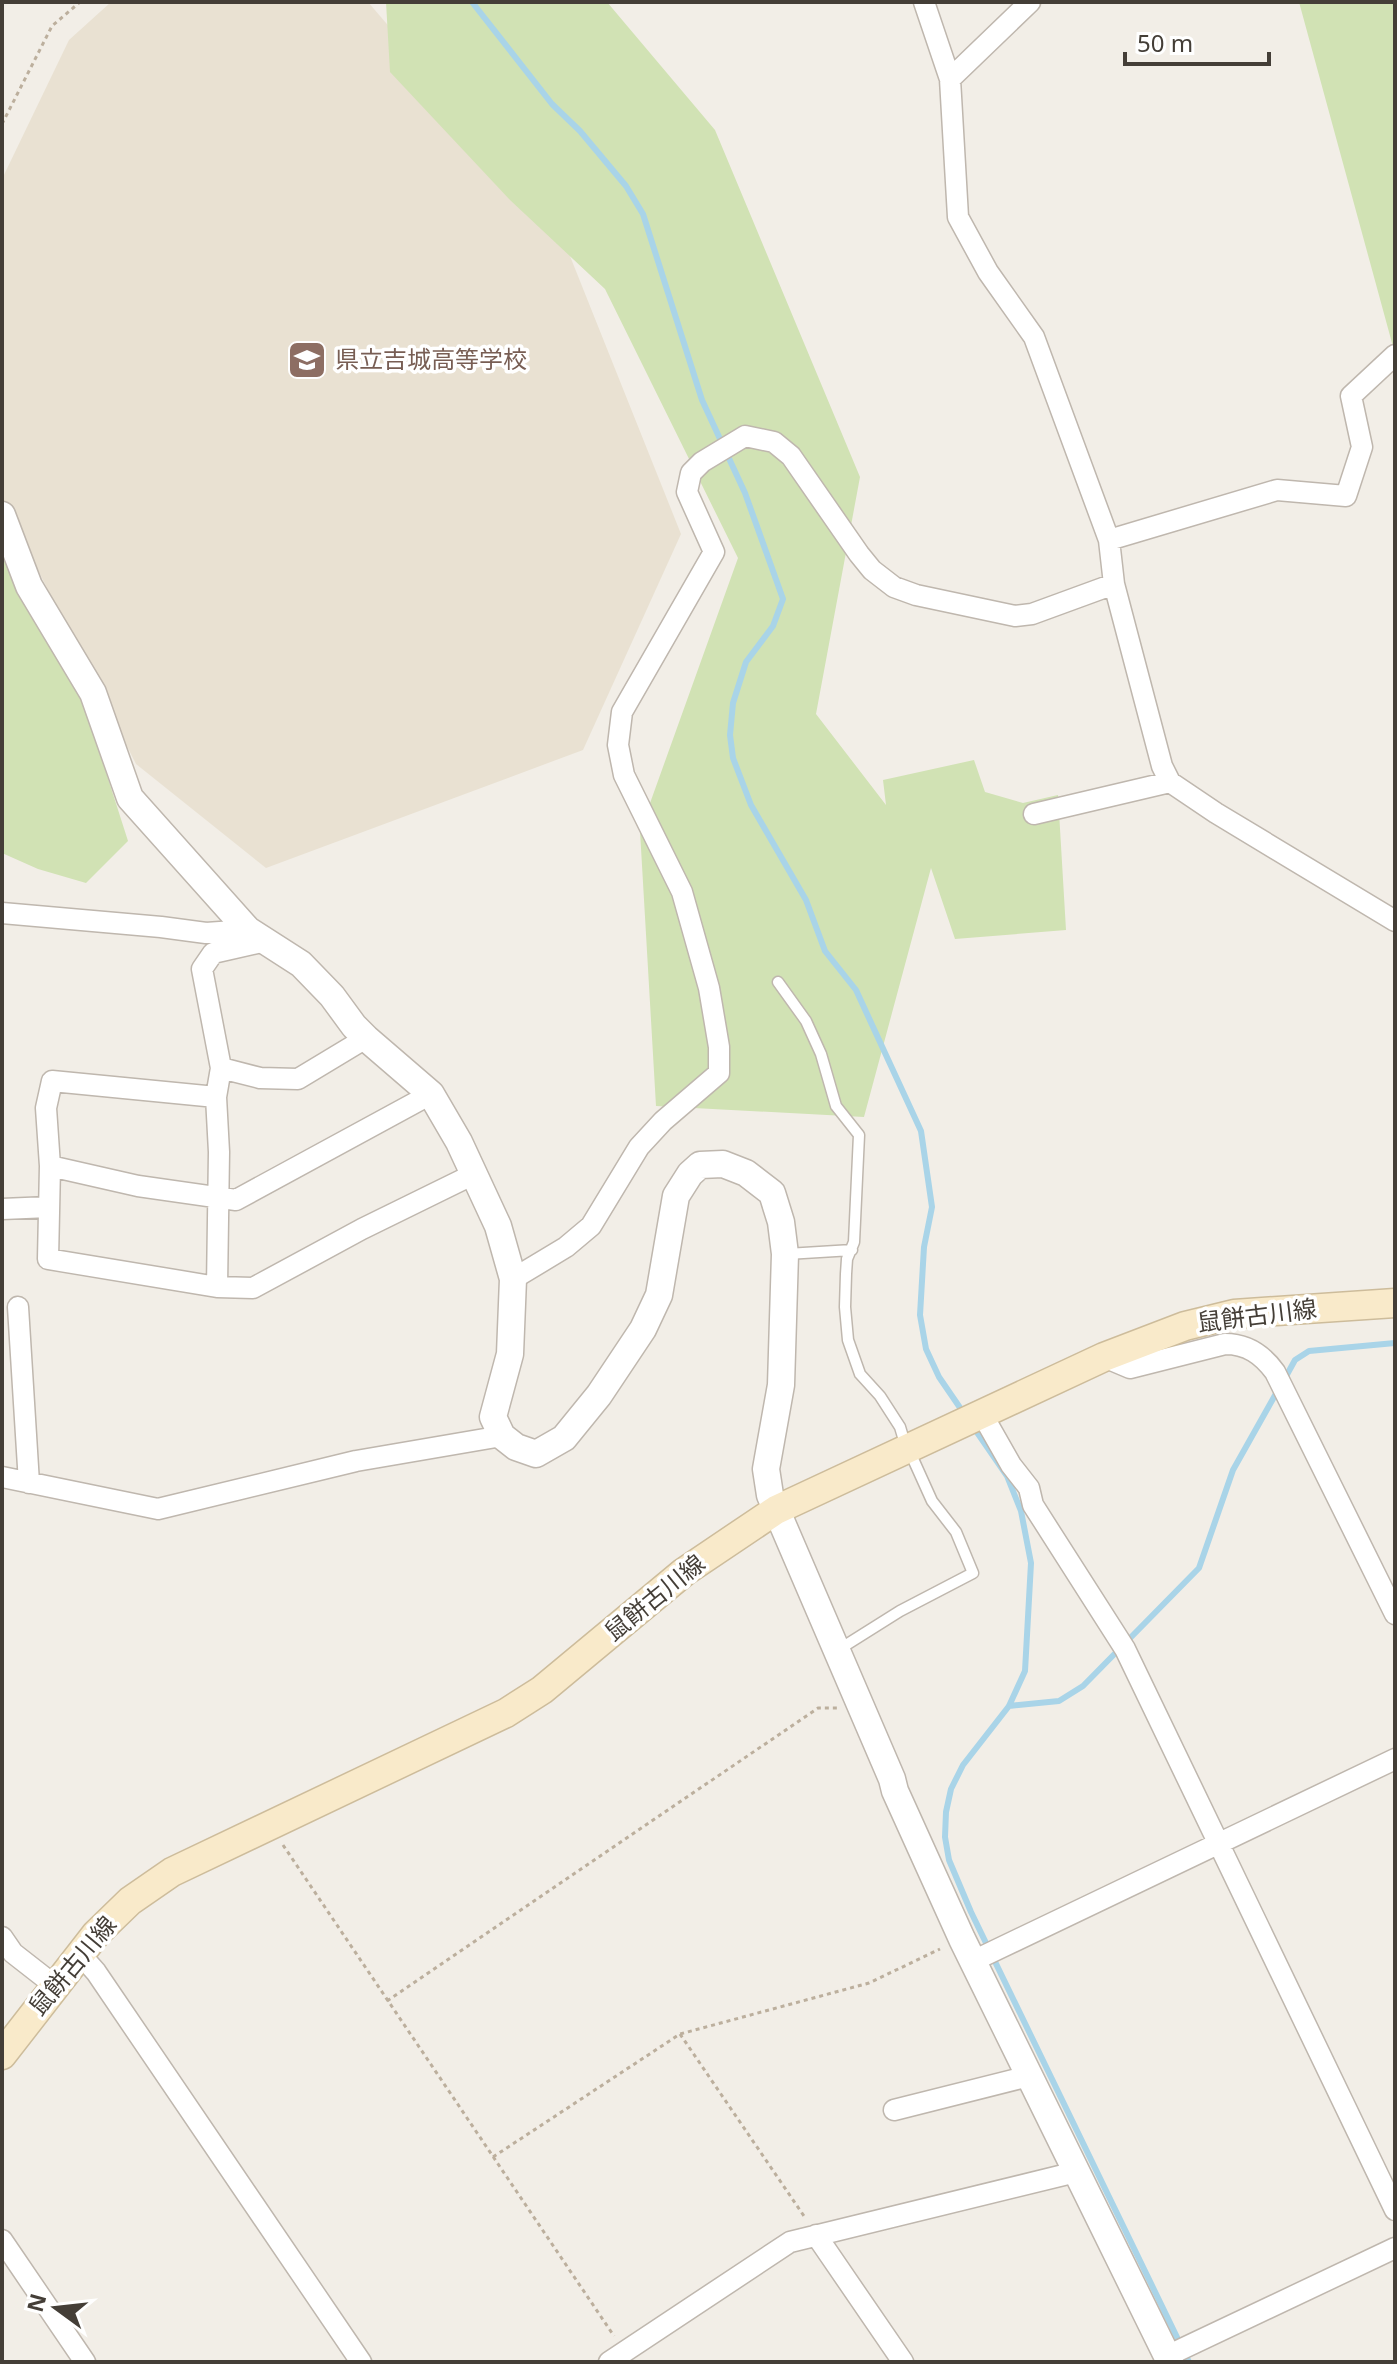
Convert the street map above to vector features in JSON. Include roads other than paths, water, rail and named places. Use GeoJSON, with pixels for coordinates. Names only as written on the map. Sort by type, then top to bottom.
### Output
{"type":"FeatureCollection","features":[{"type":"Feature","properties":{"kind":"main road","name":"鼠餅古川線"},"geometry":{"type":"LineString","coordinates":[[2,2055],[54,1985],[112,1917],[151,1886],[172,1872],[269,1824],[414,1759],[506,1713],[542,1690],[684,1572],[776,1510],[906,1443],[974,1418],[1104,1357],[1209,1319],[1260,1312],[1395,1303]]}},
{"type":"Feature","properties":{"kind":"street"},"geometry":{"type":"LineString","coordinates":[[924,2],[950,79],[958,217],[988,272],[1034,337],[1109,540],[1114,584],[1162,766],[1170,782],[1395,921]]}},
{"type":"Feature","properties":{"kind":"street"},"geometry":{"type":"LineString","coordinates":[[950,79],[1030,2]]}},
{"type":"Feature","properties":{"kind":"street"},"geometry":{"type":"LineString","coordinates":[[1109,540],[1277,490],[1346,496],[1362,447],[1351,396],[1395,355]]}},
{"type":"Feature","properties":{"kind":"street"},"geometry":{"type":"LineString","coordinates":[[513,1279],[566,1247],[591,1226],[639,1147],[663,1121],[719,1073],[719,1047],[709,988],[682,892],[624,775],[618,745],[622,712],[714,552],[687,492],[691,473],[712,455],[745,436],[774,442],[791,456],[872,570],[894,587],[916,595],[1015,616],[1032,614],[1114,584]]}},
{"type":"Feature","properties":{"kind":"street"},"geometry":{"type":"LineString","coordinates":[[2,515],[29,586],[93,693],[130,798],[257,935],[301,964],[332,996],[354,1026],[431,1094],[459,1142],[498,1226],[513,1279],[510,1354],[493,1417],[502,1436],[516,1447],[536,1454],[564,1438],[599,1395],[643,1329],[659,1295],[676,1196],[690,1174],[700,1165],[723,1164],[746,1173],[772,1193],[781,1222],[785,1254],[781,1385],[766,1469],[770,1495],[895,1791],[979,1951],[1029,2076],[1076,2172],[1176,2354],[1395,2248]]}},
{"type":"Feature","properties":{"kind":"street"},"geometry":{"type":"LineString","coordinates":[[1034,814],[1170,782]]}},
{"type":"Feature","properties":{"kind":"street"},"geometry":{"type":"LineString","coordinates":[[2,913],[257,935]]}},
{"type":"Feature","properties":{"kind":"street"},"geometry":{"type":"LineString","coordinates":[[217,1287],[219,1152],[216,1097],[221,1068],[202,969],[213,953],[257,935]]}},
{"type":"Feature","properties":{"kind":"street"},"geometry":{"type":"LineString","coordinates":[[221,1068],[260,1078],[298,1079],[366,1038]]}},
{"type":"Feature","properties":{"kind":"street"},"geometry":{"type":"LineString","coordinates":[[216,1097],[52,1081],[46,1108],[50,1166],[48,1259],[217,1287],[253,1288],[362,1229],[474,1174]]}},
{"type":"Feature","properties":{"kind":"street"},"geometry":{"type":"LineString","coordinates":[[50,1166],[138,1186],[236,1200],[431,1094]]}},
{"type":"Feature","properties":{"kind":"street"},"geometry":{"type":"LineString","coordinates":[[2,1209],[49,1207]]}},
{"type":"Feature","properties":{"kind":"street"},"geometry":{"type":"LineString","coordinates":[[18,1307],[29,1483]]}},
{"type":"Feature","properties":{"kind":"street"},"geometry":{"type":"LineString","coordinates":[[1104,1357],[1130,1368],[1208,1347],[1235,1344],[1255,1351],[1275,1372],[1395,1614]]}},
{"type":"Feature","properties":{"kind":"street"},"geometry":{"type":"LineString","coordinates":[[974,1418],[1029,1488],[1033,1505],[1122,1644],[1395,2210]]}},
{"type":"Feature","properties":{"kind":"street"},"geometry":{"type":"LineString","coordinates":[[2,1477],[158,1509],[356,1461],[502,1436]]}},
{"type":"Feature","properties":{"kind":"street"},"geometry":{"type":"LineString","coordinates":[[979,1951],[1219,1843],[1395,1759]]}},
{"type":"Feature","properties":{"kind":"street"},"geometry":{"type":"LineString","coordinates":[[2,1937],[13,1953],[54,1985]]}},
{"type":"Feature","properties":{"kind":"street"},"geometry":{"type":"LineString","coordinates":[[80,1954],[96,1972],[361,2362]]}},
{"type":"Feature","properties":{"kind":"street"},"geometry":{"type":"LineString","coordinates":[[894,2110],[1029,2076]]}},
{"type":"Feature","properties":{"kind":"street"},"geometry":{"type":"LineString","coordinates":[[617,2357],[790,2242],[1076,2172]]}},
{"type":"Feature","properties":{"kind":"street"},"geometry":{"type":"LineString","coordinates":[[816,2235],[903,2362]]}},
{"type":"Feature","properties":{"kind":"street"},"geometry":{"type":"LineString","coordinates":[[2,2240],[85,2362]]}},
{"type":"Feature","properties":{"kind":"lane"},"geometry":{"type":"LineString","coordinates":[[778,982],[806,1021],[814,1038],[836,1106],[859,1135],[852,1250],[847,1259],[846,1274],[848,1340],[860,1374],[880,1396],[900,1427],[932,1501],[956,1532],[973,1573],[888,1618],[837,1652]]}},
{"type":"Feature","properties":{"kind":"lane"},"geometry":{"type":"LineString","coordinates":[[785,1254],[852,1250]]}},
{"type":"Feature","properties":{"kind":"waterway"},"geometry":{"type":"LineString","coordinates":[[472,2],[552,104],[580,131],[626,186],[643,214],[702,400],[745,493],[783,599],[773,626],[746,662],[733,703],[730,735],[733,758],[751,805],[806,900],[825,951],[856,990],[921,1131],[932,1207],[924,1247],[920,1315],[926,1349],[939,1377],[965,1415]]}},
{"type":"Feature","properties":{"kind":"waterway"},"geometry":{"type":"LineString","coordinates":[[1284,1380],[1295,1360],[1309,1351],[1395,1343]]}},
{"type":"Feature","properties":{"kind":"waterway"},"geometry":{"type":"LineString","coordinates":[[1009,1706],[1059,1701],[1083,1686],[1199,1568],[1233,1470],[1278,1390]]}},
{"type":"Feature","properties":{"kind":"waterway"},"geometry":{"type":"LineString","coordinates":[[974,1428],[1007,1476],[1021,1511],[1031,1563],[1025,1671],[1009,1706],[963,1765],[951,1789],[945,1837],[949,1860],[971,1912],[1189,2362]]}},
{"type":"Feature","properties":{"kind":"place","name":"県立吉城高等学校"},"geometry":{"type":"Point","coordinates":[307,360]}}]}
